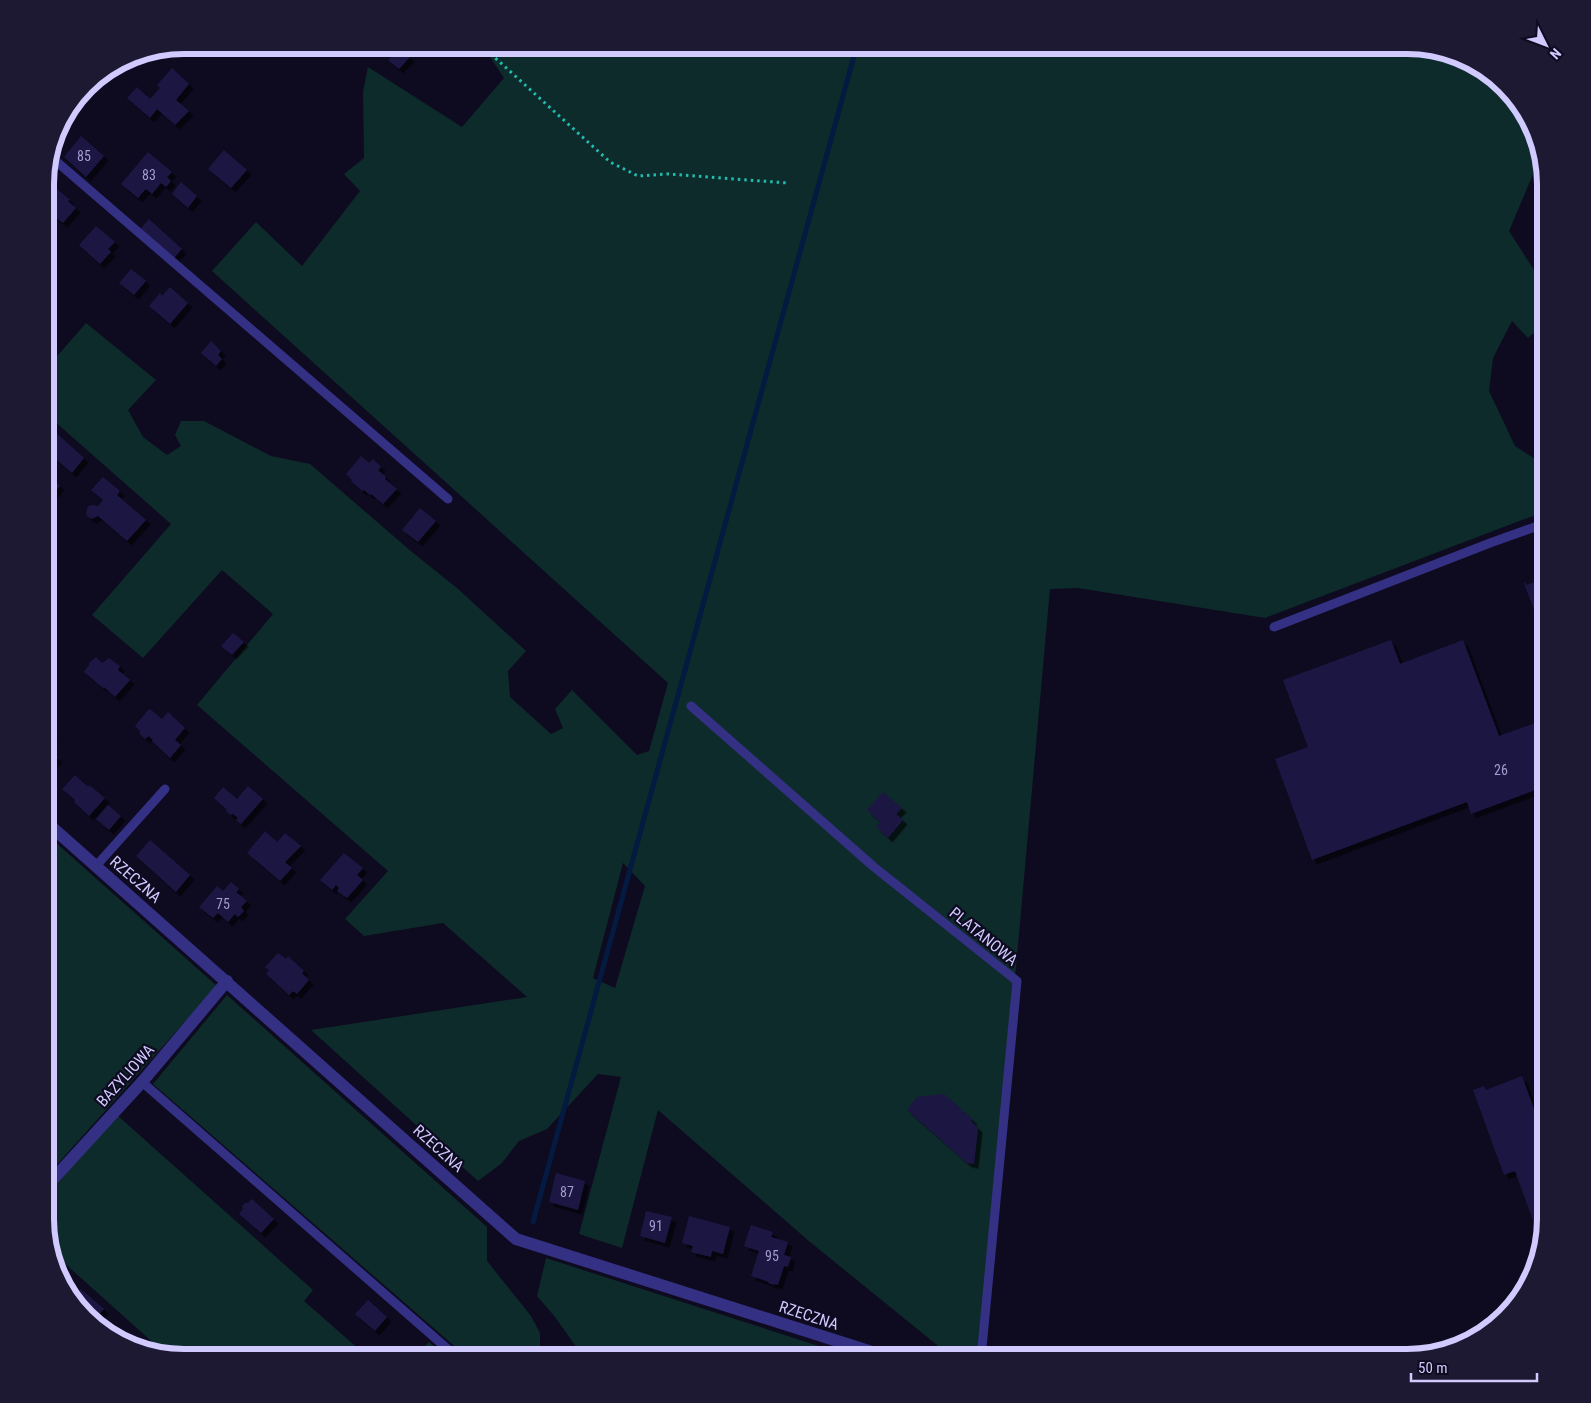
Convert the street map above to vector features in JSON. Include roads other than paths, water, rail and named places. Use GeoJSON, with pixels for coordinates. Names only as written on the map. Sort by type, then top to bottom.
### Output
{"type":"FeatureCollection","features":[{"type":"Feature","properties":{"kind":"street","name":"RZECZNA"},"geometry":{"type":"LineString","coordinates":[[54,829],[516,1239],[863,1349]]}},
{"type":"Feature","properties":{"kind":"street","name":"BAZYLIOWA"},"geometry":{"type":"LineString","coordinates":[[54,1178],[142,1082],[227,981]]}},
{"type":"Feature","properties":{"kind":"lane"},"geometry":{"type":"LineString","coordinates":[[56,161],[448,499]]}},
{"type":"Feature","properties":{"kind":"lane"},"geometry":{"type":"LineString","coordinates":[[1274,627],[1537,526]]}},
{"type":"Feature","properties":{"kind":"lane","name":"PLATANOWA"},"geometry":{"type":"LineString","coordinates":[[691,706],[874,867],[1017,981],[982,1349]]}},
{"type":"Feature","properties":{"kind":"lane"},"geometry":{"type":"LineString","coordinates":[[96,866],[165,789]]}},
{"type":"Feature","properties":{"kind":"lane"},"geometry":{"type":"LineString","coordinates":[[142,1082],[448,1349]]}},
{"type":"Feature","properties":{"kind":"waterway"},"geometry":{"type":"LineString","coordinates":[[533,1222],[855,54]]}}]}
